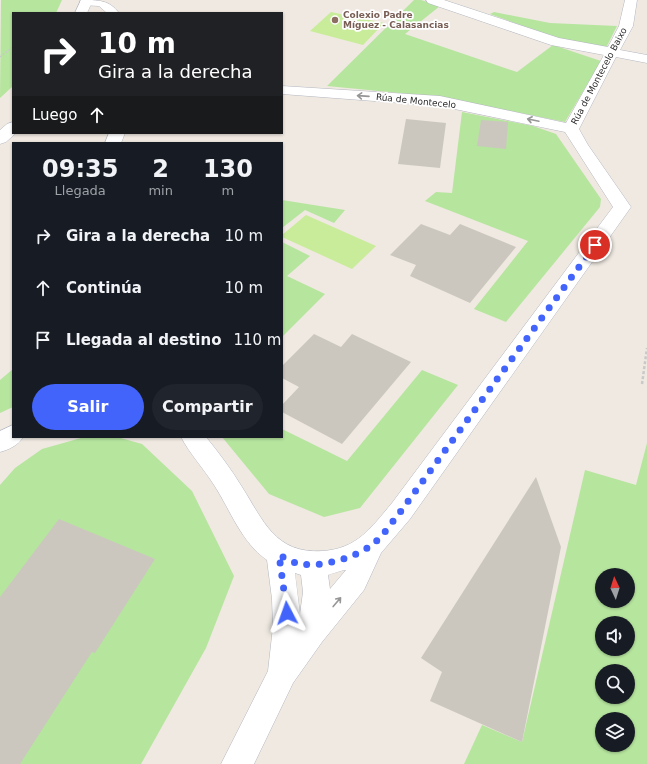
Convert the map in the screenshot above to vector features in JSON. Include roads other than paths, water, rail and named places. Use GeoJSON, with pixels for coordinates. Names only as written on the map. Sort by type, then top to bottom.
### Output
{"type":"FeatureCollection","features":[{"type":"Feature","properties":{"kind":"street"},"geometry":{"type":"LineString","coordinates":[[432,0],[556,42],[647,59]]}},
{"type":"Feature","properties":{"kind":"street","name":"Rúa de Montecelo Baixo"},"geometry":{"type":"LineString","coordinates":[[571,129],[626,26],[631,0]]}},
{"type":"Feature","properties":{"kind":"street"},"geometry":{"type":"LineString","coordinates":[[85,5],[103,3],[110,7],[113,12]]}},
{"type":"Feature","properties":{"kind":"street","name":"Rúa de Montecelo"},"geometry":{"type":"LineString","coordinates":[[283,90],[440,101],[571,129]]}},
{"type":"Feature","properties":{"kind":"street"},"geometry":{"type":"LineString","coordinates":[[0,139],[12,128]]}},
{"type":"Feature","properties":{"kind":"street"},"geometry":{"type":"LineString","coordinates":[[237,764],[283,673],[312,632],[354,581],[372,545],[401,511],[622,207],[580,145],[571,129]]}},
{"type":"Feature","properties":{"kind":"street"},"geometry":{"type":"LineString","coordinates":[[0,443],[12,435]]}},
{"type":"Feature","properties":{"kind":"street"},"geometry":{"type":"LineString","coordinates":[[194,438],[233,493],[249,523],[263,542],[279,555],[296,563],[313,565],[335,562],[354,555],[372,545]]}},
{"type":"Feature","properties":{"kind":"street"},"geometry":{"type":"LineString","coordinates":[[279,555],[286,599],[287,627],[283,673]]}},
{"type":"Feature","properties":{"kind":"street"},"geometry":{"type":"LineString","coordinates":[[312,632],[317,592],[313,565]]}},
{"type":"Feature","properties":{"kind":"place","name":"Colexio Padre Míguez - Calasancias"},"geometry":{"type":"Point","coordinates":[335,20]}}]}
